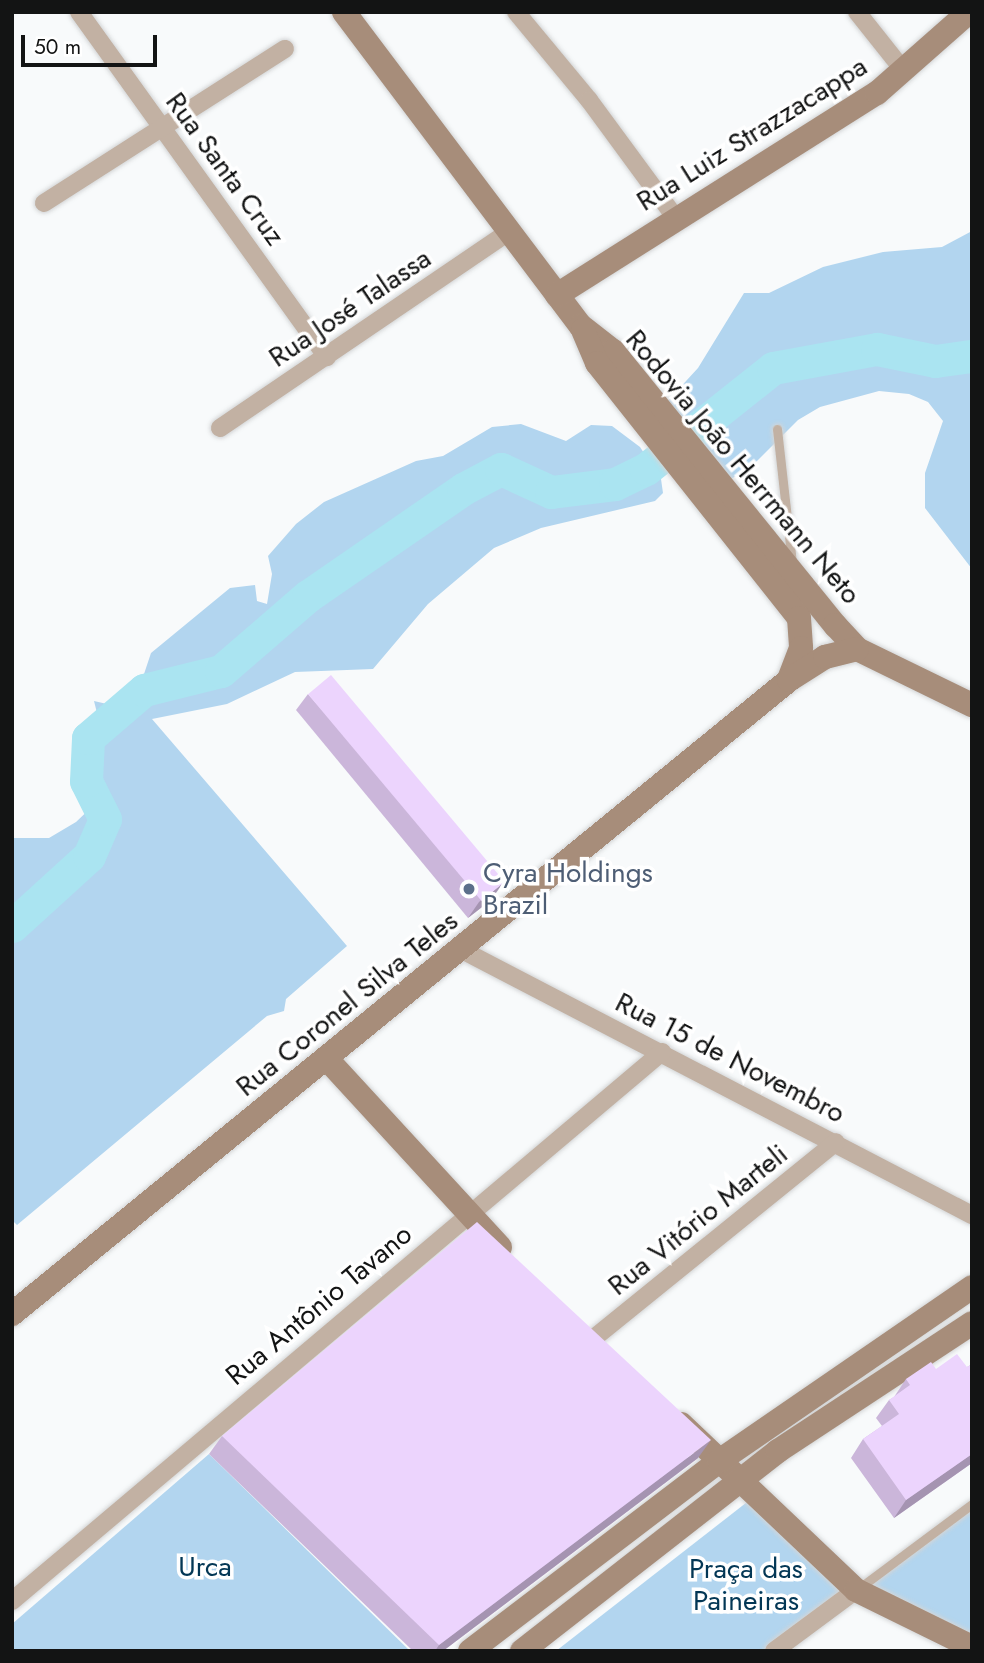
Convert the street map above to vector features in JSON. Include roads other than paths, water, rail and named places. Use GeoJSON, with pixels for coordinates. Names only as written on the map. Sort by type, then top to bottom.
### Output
{"type":"FeatureCollection","features":[{"type":"Feature","properties":{"kind":"main road","name":"Rodovia João Herrmann Neto"},"geometry":{"type":"LineString","coordinates":[[344,12],[581,326],[597,363],[650,415],[799,618],[801,648],[789,680]]}},
{"type":"Feature","properties":{"kind":"main road","name":"Rua Luiz Strazzacappa"},"geometry":{"type":"LineString","coordinates":[[557,295],[674,217],[905,71],[969,12]]}},
{"type":"Feature","properties":{"kind":"main road","name":"Rodovia João Herrmann Neto"},"geometry":{"type":"LineString","coordinates":[[686,461],[794,574],[857,649]]}},
{"type":"Feature","properties":{"kind":"main road","name":"Rua Coronel Silva Teles"},"geometry":{"type":"LineString","coordinates":[[15,1308],[463,950],[789,680],[825,657],[857,649]]}},
{"type":"Feature","properties":{"kind":"main road"},"geometry":{"type":"LineString","coordinates":[[857,649],[972,705]]}},
{"type":"Feature","properties":{"kind":"main road"},"geometry":{"type":"LineString","coordinates":[[326,1058],[466,1214],[515,1262]]}},
{"type":"Feature","properties":{"kind":"main road"},"geometry":{"type":"LineString","coordinates":[[470,1651],[719,1461],[972,1287]]}},
{"type":"Feature","properties":{"kind":"main road"},"geometry":{"type":"LineString","coordinates":[[574,1319],[613,1357]]}},
{"type":"Feature","properties":{"kind":"main road"},"geometry":{"type":"LineString","coordinates":[[522,1651],[740,1481],[972,1323]]}},
{"type":"Feature","properties":{"kind":"main road"},"geometry":{"type":"LineString","coordinates":[[661,1404],[856,1590],[972,1647]]}},
{"type":"Feature","properties":{"kind":"street","name":"Rua Santa Cruz"},"geometry":{"type":"LineString","coordinates":[[79,12],[327,357]]}},
{"type":"Feature","properties":{"kind":"street"},"geometry":{"type":"LineString","coordinates":[[516,12],[589,100],[674,217]]}},
{"type":"Feature","properties":{"kind":"street"},"geometry":{"type":"LineString","coordinates":[[857,12],[905,71]]}},
{"type":"Feature","properties":{"kind":"street"},"geometry":{"type":"LineString","coordinates":[[44,203],[285,49]]}},
{"type":"Feature","properties":{"kind":"street","name":"Rua José Talassa"},"geometry":{"type":"LineString","coordinates":[[220,428],[510,231]]}},
{"type":"Feature","properties":{"kind":"street","name":"Rua 15 de Novembro"},"geometry":{"type":"LineString","coordinates":[[463,950],[972,1215]]}},
{"type":"Feature","properties":{"kind":"street","name":"Rua Antônio Tavano"},"geometry":{"type":"LineString","coordinates":[[12,1601],[466,1214],[662,1052]]}},
{"type":"Feature","properties":{"kind":"street","name":"Rua Vitório Marteli"},"geometry":{"type":"LineString","coordinates":[[594,1338],[836,1142]]}},
{"type":"Feature","properties":{"kind":"street"},"geometry":{"type":"LineString","coordinates":[[774,1651],[856,1590]]}},
{"type":"Feature","properties":{"kind":"lane"},"geometry":{"type":"LineString","coordinates":[[777,429],[794,574]]}},
{"type":"Feature","properties":{"kind":"lane"},"geometry":{"type":"LineString","coordinates":[[856,1590],[972,1504]]}},
{"type":"Feature","properties":{"kind":"waterway"},"geometry":{"type":"LineString","coordinates":[[12,926],[89,856],[105,819],[86,781],[88,738],[144,690],[221,671],[308,596],[463,489],[501,469],[551,492],[615,484],[646,469],[773,368],[877,349],[935,361],[972,356]]}},
{"type":"Feature","properties":{"kind":"place","name":"Cyra Holdings Brazil"},"geometry":{"type":"Point","coordinates":[469,889]}},
{"type":"Feature","properties":{"kind":"park label","name":"Urca"},"geometry":{"type":"Point","coordinates":[205,1567]}},
{"type":"Feature","properties":{"kind":"park label","name":"Praça das Paineiras"},"geometry":{"type":"Point","coordinates":[746,1585]}}]}
